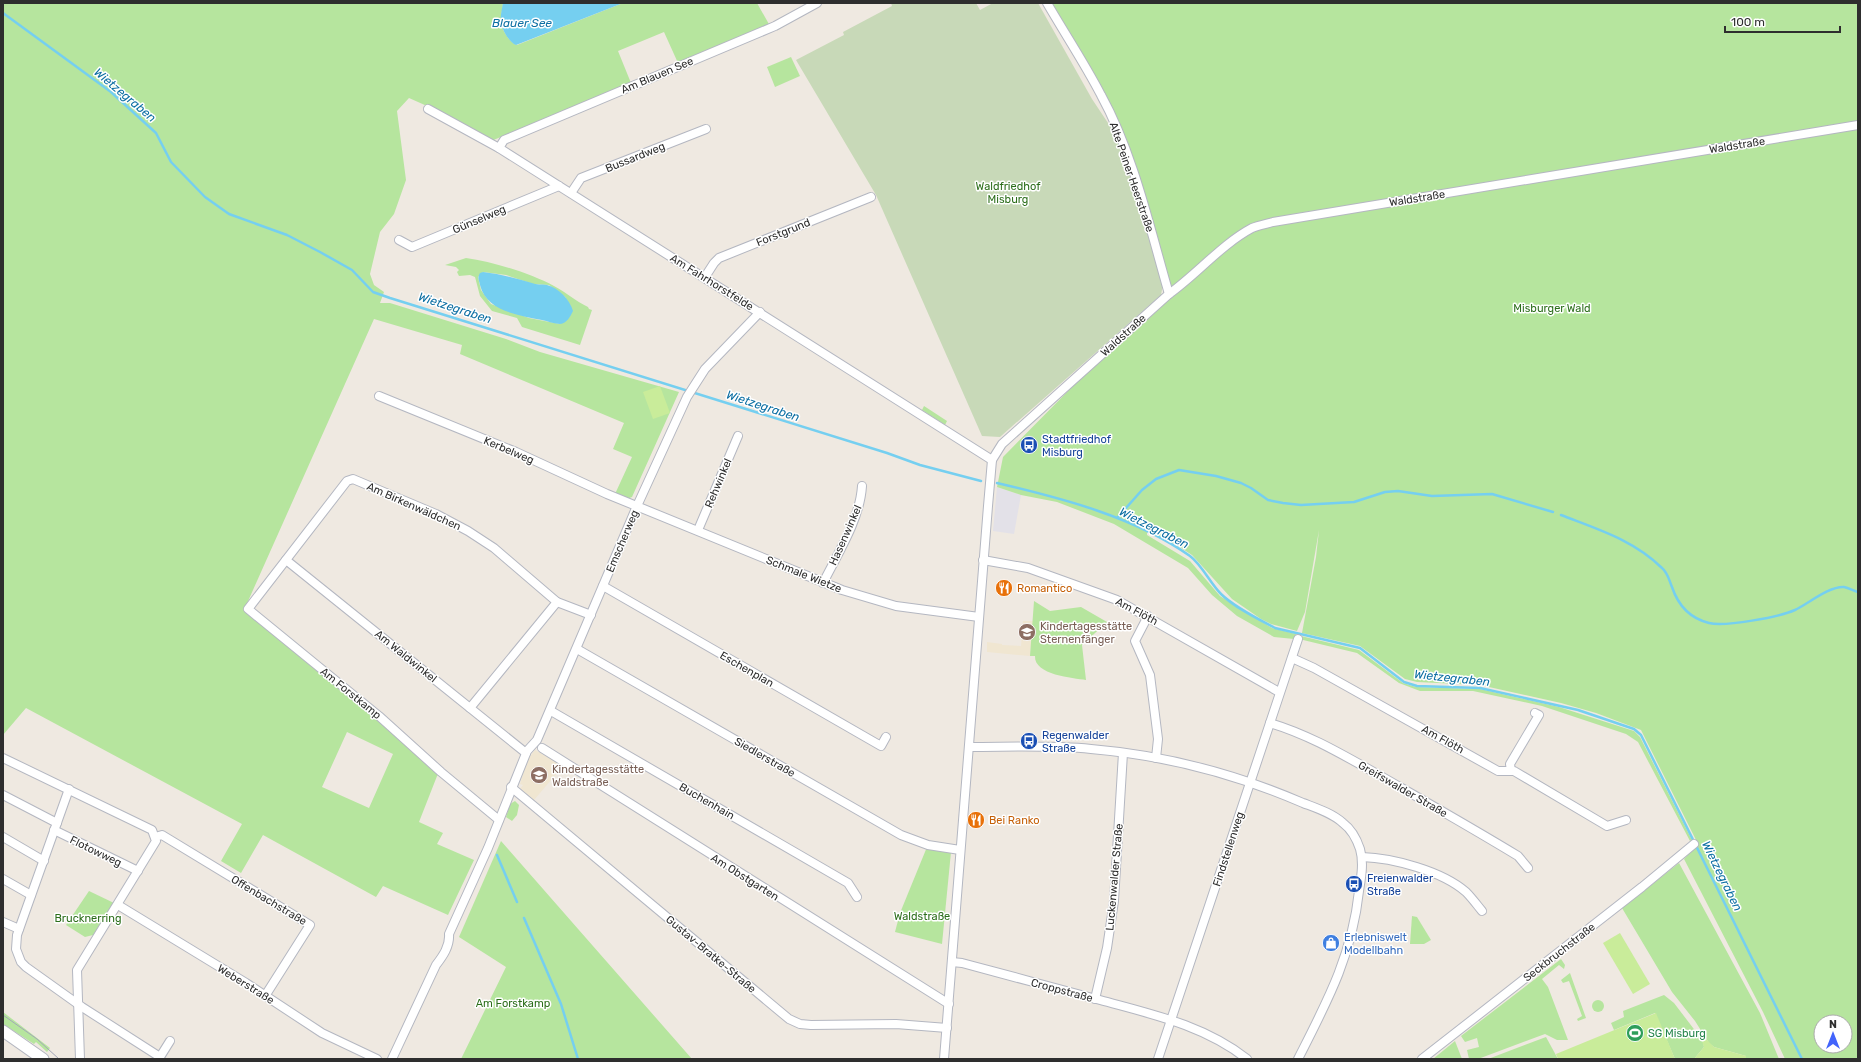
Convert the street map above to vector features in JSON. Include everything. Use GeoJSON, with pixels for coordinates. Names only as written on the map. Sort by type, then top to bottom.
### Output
{"type":"FeatureCollection","features":[{"type":"Feature","properties":{"kind":"main road"},"geometry":{"type":"LineString","coordinates":[[3,1031],[45,1059]]}},
{"type":"Feature","properties":{"kind":"street","name":"Am Blauen See"},"geometry":{"type":"LineString","coordinates":[[499,148],[504,140],[775,26],[817,3]]}},
{"type":"Feature","properties":{"kind":"street","name":"Alte Peiner Heerstraße"},"geometry":{"type":"LineString","coordinates":[[1047,3],[1102,96],[1120,137],[1137,185],[1169,294]]}},
{"type":"Feature","properties":{"kind":"street","name":"Am Fahrhorstfelde"},"geometry":{"type":"LineString","coordinates":[[428,109],[499,148],[992,460]]}},
{"type":"Feature","properties":{"kind":"street","name":"Waldstraße"},"geometry":{"type":"LineString","coordinates":[[944,1059],[992,460],[1002,444],[1169,294],[1185,283],[1238,237],[1254,228],[1273,222],[1858,125]]}},
{"type":"Feature","properties":{"kind":"street","name":"Bussardweg"},"geometry":{"type":"LineString","coordinates":[[571,193],[582,178],[706,128]]}},
{"type":"Feature","properties":{"kind":"street","name":"Günselweg"},"geometry":{"type":"LineString","coordinates":[[400,240],[412,247],[559,186]]}},
{"type":"Feature","properties":{"kind":"street","name":"Forstgrund"},"geometry":{"type":"LineString","coordinates":[[705,277],[714,263],[720,258],[870,197]]}},
{"type":"Feature","properties":{"kind":"street","name":"Emscherweg"},"geometry":{"type":"LineString","coordinates":[[511,787],[526,753],[537,740],[551,711],[637,506],[688,394],[722,350],[760,312]]}},
{"type":"Feature","properties":{"kind":"street","name":"Kerbelweg"},"geometry":{"type":"LineString","coordinates":[[379,396],[516,452],[637,506]]}},
{"type":"Feature","properties":{"kind":"street","name":"Rehwinkel"},"geometry":{"type":"LineString","coordinates":[[698,530],[716,491],[738,436]]}},
{"type":"Feature","properties":{"kind":"street","name":"Am Birkenwäldchen"},"geometry":{"type":"LineString","coordinates":[[286,560],[345,483],[353,479],[436,514],[468,531],[494,548],[557,602],[591,615]]}},
{"type":"Feature","properties":{"kind":"street","name":"Hasenwinkel"},"geometry":{"type":"LineString","coordinates":[[823,583],[854,517],[861,497],[862,486]]}},
{"type":"Feature","properties":{"kind":"street","name":"Schmale Wietze"},"geometry":{"type":"LineString","coordinates":[[637,506],[823,583],[860,596],[896,606],[979,617]]}},
{"type":"Feature","properties":{"kind":"street","name":"Am Waldwinkel"},"geometry":{"type":"LineString","coordinates":[[286,560],[526,753]]}},
{"type":"Feature","properties":{"kind":"street","name":"Am Forstkamp"},"geometry":{"type":"LineString","coordinates":[[286,560],[248,609],[379,716],[441,772],[499,820]]}},
{"type":"Feature","properties":{"kind":"street","name":"Am Flöth"},"geometry":{"type":"LineString","coordinates":[[983,560],[1028,568],[1099,592],[1148,616],[1279,692]]}},
{"type":"Feature","properties":{"kind":"street","name":"Eschenplan"},"geometry":{"type":"LineString","coordinates":[[603,586],[881,746],[886,737]]}},
{"type":"Feature","properties":{"kind":"street"},"geometry":{"type":"LineString","coordinates":[[470,708],[557,602]]}},
{"type":"Feature","properties":{"kind":"street"},"geometry":{"type":"LineString","coordinates":[[1148,616],[1135,641],[1150,675],[1158,738],[1156,758]]}},
{"type":"Feature","properties":{"kind":"street","name":"Findstellenweg"},"geometry":{"type":"LineString","coordinates":[[1158,1059],[1298,638]]}},
{"type":"Feature","properties":{"kind":"street","name":"Siedlerstraße"},"geometry":{"type":"LineString","coordinates":[[577,649],[901,835],[928,845],[960,850]]}},
{"type":"Feature","properties":{"kind":"street","name":"Am Flöth"},"geometry":{"type":"LineString","coordinates":[[1292,658],[1314,668],[1498,770],[1514,770],[1607,826],[1626,820]]}},
{"type":"Feature","properties":{"kind":"street","name":"Buchenhain"},"geometry":{"type":"LineString","coordinates":[[551,711],[848,883],[857,897]]}},
{"type":"Feature","properties":{"kind":"street"},"geometry":{"type":"LineString","coordinates":[[1511,771],[1510,764],[1539,715],[1535,713]]}},
{"type":"Feature","properties":{"kind":"street","name":"Greifswalder Straße"},"geometry":{"type":"LineString","coordinates":[[1270,723],[1296,731],[1318,742],[1417,797],[1518,856],[1528,868]]}},
{"type":"Feature","properties":{"kind":"street"},"geometry":{"type":"LineString","coordinates":[[969,747],[1061,747],[1156,758],[1250,783],[1285,795],[1340,820],[1353,835],[1362,857],[1358,906],[1354,929],[1344,961],[1329,997],[1298,1059]]}},
{"type":"Feature","properties":{"kind":"street","name":"Am Obstgarten"},"geometry":{"type":"LineString","coordinates":[[542,748],[949,1004]]}},
{"type":"Feature","properties":{"kind":"street","name":"Luckenwalder Straße"},"geometry":{"type":"LineString","coordinates":[[1095,999],[1107,948],[1114,901],[1123,753]]}},
{"type":"Feature","properties":{"kind":"street"},"geometry":{"type":"LineString","coordinates":[[3,758],[152,830],[155,837],[156,842],[77,970],[76,1003],[80,1059]]}},
{"type":"Feature","properties":{"kind":"street"},"geometry":{"type":"LineString","coordinates":[[392,1059],[436,965],[443,956],[452,929],[499,820],[511,787]]}},
{"type":"Feature","properties":{"kind":"street","name":"Gustav-Bratke-Straße"},"geometry":{"type":"LineString","coordinates":[[511,787],[789,1019],[800,1024],[811,1026],[902,1025],[947,1028]]}},
{"type":"Feature","properties":{"kind":"street"},"geometry":{"type":"LineString","coordinates":[[69,790],[19,929],[16,949],[21,962],[76,1003],[160,1057],[170,1041]]}},
{"type":"Feature","properties":{"kind":"street","name":"Flotowweg"},"geometry":{"type":"LineString","coordinates":[[3,795],[56,827],[138,871]]}},
{"type":"Feature","properties":{"kind":"street","name":"Offenbachstraße"},"geometry":{"type":"LineString","coordinates":[[155,837],[162,836],[310,925],[265,996]]}},
{"type":"Feature","properties":{"kind":"street"},"geometry":{"type":"LineString","coordinates":[[3,837],[44,861]]}},
{"type":"Feature","properties":{"kind":"street","name":"Seckbruchstraße"},"geometry":{"type":"LineString","coordinates":[[1422,1059],[1637,891],[1694,844]]}},
{"type":"Feature","properties":{"kind":"street"},"geometry":{"type":"LineString","coordinates":[[1362,857],[1391,861],[1414,867],[1438,876],[1466,892],[1482,911]]}},
{"type":"Feature","properties":{"kind":"street"},"geometry":{"type":"LineString","coordinates":[[3,879],[31,895]]}},
{"type":"Feature","properties":{"kind":"street","name":"Weberstraße"},"geometry":{"type":"LineString","coordinates":[[118,905],[322,1033],[377,1059]]}},
{"type":"Feature","properties":{"kind":"street"},"geometry":{"type":"LineString","coordinates":[[3,922],[19,929]]}},
{"type":"Feature","properties":{"kind":"street","name":"Croppstraße"},"geometry":{"type":"LineString","coordinates":[[952,962],[962,963],[1172,1020],[1206,1034],[1247,1059]]}},
{"type":"Feature","properties":{"kind":"shaded area"},"geometry":{"type":"Polygon","coordinates":[[[997,487],[1021,495],[1014,534],[993,531],[997,487]]]}},
{"type":"Feature","properties":{"kind":"shaded area","name":"Kindertagesstätte Sternenfänger"},"geometry":{"type":"Polygon","coordinates":[[[1023,621],[1033,621],[1030,656],[987,652],[987,642],[1002,645],[1021,646],[1023,621]]]}},
{"type":"Feature","properties":{"kind":"shaded area","name":"Kindertagesstätte Waldstraße"},"geometry":{"type":"Polygon","coordinates":[[[535,750],[563,766],[534,800],[520,789],[523,785],[520,784],[528,759],[535,750]]]}},
{"type":"Feature","properties":{"kind":"green space"},"geometry":{"type":"Polygon","coordinates":[[[3,3],[503,3],[501,22],[504,32],[509,39],[517,45],[623,3],[757,3],[770,26],[678,63],[664,32],[618,51],[631,83],[491,141],[445,114],[409,98],[397,111],[406,180],[394,214],[380,232],[370,274],[374,285],[384,292],[380,303],[390,303],[506,339],[540,352],[679,392],[632,497],[627,499],[615,494],[632,457],[613,449],[624,423],[460,354],[462,345],[374,319],[245,608],[439,771],[419,822],[443,833],[437,844],[474,860],[448,915],[383,886],[376,897],[263,835],[241,873],[221,861],[242,824],[26,708],[3,735],[3,3]],[[347,732],[322,787],[369,808],[393,754],[347,732]]]}},
{"type":"Feature","properties":{"kind":"green space","name":"Waldfriedhof Misburg"},"geometry":{"type":"Polygon","coordinates":[[[891,3],[976,3],[980,10],[993,3],[1038,3],[1092,99],[1118,138],[1163,284],[1161,295],[1000,437],[982,436],[876,195],[796,60],[844,35],[843,32],[892,6],[891,3]]]}},
{"type":"Feature","properties":{"kind":"green space","name":"Misburger Wald"},"geometry":{"type":"Polygon","coordinates":[[[1051,3],[1858,3],[1858,1059],[1785,1059],[1763,1012],[1684,859],[1698,844],[1641,730],[1596,713],[1561,703],[1480,685],[1417,682],[1405,679],[1360,646],[1302,633],[1316,557],[1319,530],[1305,612],[1297,631],[1271,624],[1261,619],[1232,599],[1192,555],[1175,544],[1147,531],[1147,535],[1190,561],[1220,596],[1272,628],[1296,634],[1294,639],[1274,637],[1237,616],[1212,595],[1188,568],[1114,524],[1057,502],[1021,495],[997,487],[1003,457],[1077,382],[1172,294],[1105,95],[1051,3]]]}},
{"type":"Feature","properties":{"kind":"green space"},"geometry":{"type":"Polygon","coordinates":[[[791,57],[800,76],[775,87],[767,67],[791,57]]]}},
{"type":"Feature","properties":{"kind":"green space"},"geometry":{"type":"Polygon","coordinates":[[[466,258],[477,260],[523,272],[558,288],[592,310],[580,345],[522,327],[517,318],[492,311],[480,296],[475,277],[470,275],[459,276],[457,272],[459,270],[456,267],[445,265],[466,258]],[[483,272],[478,277],[481,290],[491,304],[529,318],[560,324],[571,307],[565,297],[549,285],[533,284],[506,275],[483,272]]]}},
{"type":"Feature","properties":{"kind":"green space"},"geometry":{"type":"Polygon","coordinates":[[[660,386],[670,413],[653,419],[643,392],[660,386]]]}},
{"type":"Feature","properties":{"kind":"green space"},"geometry":{"type":"Polygon","coordinates":[[[924,406],[947,421],[945,425],[922,410],[924,406]]]}},
{"type":"Feature","properties":{"kind":"green space"},"geometry":{"type":"Polygon","coordinates":[[[1034,601],[1050,611],[1081,607],[1107,622],[1082,645],[1086,680],[1064,677],[1047,671],[1036,662],[1035,656],[1030,656],[1034,601]]]}},
{"type":"Feature","properties":{"kind":"green space"},"geometry":{"type":"Polygon","coordinates":[[[1301,636],[1359,650],[1403,683],[1416,687],[1480,689],[1559,707],[1634,731],[1640,737],[1692,840],[1690,841],[1638,742],[1626,734],[1542,706],[1473,691],[1420,691],[1399,683],[1357,653],[1299,639],[1301,636]]]}},
{"type":"Feature","properties":{"kind":"green space"},"geometry":{"type":"Polygon","coordinates":[[[515,801],[519,805],[517,815],[512,821],[506,817],[510,804],[515,801]]]}},
{"type":"Feature","properties":{"kind":"green space"},"geometry":{"type":"Polygon","coordinates":[[[501,841],[692,1059],[461,1059],[506,967],[459,937],[501,841]]]}},
{"type":"Feature","properties":{"kind":"green space","name":"Waldstraße"},"geometry":{"type":"Polygon","coordinates":[[[927,847],[951,852],[942,944],[895,932],[900,913],[927,847]]]}},
{"type":"Feature","properties":{"kind":"green space"},"geometry":{"type":"Polygon","coordinates":[[[1679,863],[1760,1013],[1779,1059],[1746,1059],[1746,1056],[1714,1047],[1709,1043],[1695,1021],[1672,992],[1622,908],[1679,863]]]}},
{"type":"Feature","properties":{"kind":"green space","name":"Brucknerring"},"geometry":{"type":"Polygon","coordinates":[[[89,891],[114,903],[93,935],[85,937],[66,925],[89,891]]]}},
{"type":"Feature","properties":{"kind":"green space"},"geometry":{"type":"Polygon","coordinates":[[[1412,916],[1417,917],[1431,940],[1424,944],[1410,944],[1412,916]]]}},
{"type":"Feature","properties":{"kind":"green space"},"geometry":{"type":"Polygon","coordinates":[[[1620,933],[1650,984],[1633,994],[1603,943],[1620,933]]]}},
{"type":"Feature","properties":{"kind":"green space"},"geometry":{"type":"Polygon","coordinates":[[[1561,959],[1565,965],[1564,969],[1559,965],[1542,979],[1548,987],[1568,1040],[1557,1040],[1545,1034],[1478,1059],[1469,1059],[1467,1050],[1479,1047],[1477,1038],[1465,1042],[1461,1036],[1561,959]]]}},
{"type":"Feature","properties":{"kind":"green space"},"geometry":{"type":"Polygon","coordinates":[[[1570,973],[1586,1018],[1578,1021],[1577,1019],[1582,1016],[1569,981],[1563,983],[1561,980],[1570,973]]]}},
{"type":"Feature","properties":{"kind":"green space"},"geometry":{"type":"Polygon","coordinates":[[[1664,995],[1674,1003],[1703,1041],[1704,1047],[1694,1059],[1675,1059],[1655,1013],[1614,1030],[1611,1023],[1624,1017],[1623,1011],[1664,995]]]}},
{"type":"Feature","properties":{"kind":"green space"},"geometry":{"type":"Polygon","coordinates":[[[1598,1000],[1602,1002],[1604,1006],[1602,1010],[1598,1012],[1594,1010],[1592,1006],[1594,1002],[1598,1000]]]}},
{"type":"Feature","properties":{"kind":"green space"},"geometry":{"type":"Polygon","coordinates":[[[3,1012],[50,1048],[47,1052],[36,1042],[34,1044],[3,1024],[3,1012]]]}},
{"type":"Feature","properties":{"kind":"green space","name":"SG Misburg"},"geometry":{"type":"Polygon","coordinates":[[[1656,1013],[1675,1059],[1558,1059],[1556,1054],[1656,1013]]]}},
{"type":"Feature","properties":{"kind":"green space"},"geometry":{"type":"Polygon","coordinates":[[[1546,1037],[1558,1059],[1488,1059],[1546,1037]]]}},
{"type":"Feature","properties":{"kind":"green space"},"geometry":{"type":"Polygon","coordinates":[[[1704,1037],[1714,1047],[1746,1056],[1746,1059],[1694,1059],[1704,1047],[1701,1038],[1704,1037]]]}},
{"type":"Feature","properties":{"kind":"green space"},"geometry":{"type":"Polygon","coordinates":[[[1455,1041],[1462,1059],[1433,1059],[1455,1041]]]}},
{"type":"Feature","properties":{"kind":"water","name":"Blauer See"},"geometry":{"type":"Polygon","coordinates":[[[503,3],[623,3],[516,45],[508,39],[504,32],[501,17],[503,3]]]}},
{"type":"Feature","properties":{"kind":"water"},"geometry":{"type":"Polygon","coordinates":[[[483,272],[508,276],[535,284],[547,285],[556,289],[563,295],[572,307],[573,311],[566,321],[556,324],[505,311],[489,301],[484,294],[478,278],[480,273],[483,272]]]}},
{"type":"Feature","properties":{"kind":"waterway","name":"Wietzegraben"},"geometry":{"type":"LineString","coordinates":[[3,13],[111,92],[156,133],[171,162],[205,197],[229,214],[287,235],[352,270],[373,292],[887,453],[920,465],[981,481]]}},
{"type":"Feature","properties":{"kind":"waterway"},"geometry":{"type":"LineString","coordinates":[[1118,517],[1142,490],[1156,479],[1179,470],[1216,476],[1241,483],[1268,500],[1283,503],[1301,505],[1354,502],[1385,492],[1398,491],[1432,496],[1492,494],[1553,512]]}},
{"type":"Feature","properties":{"kind":"waterway","name":"Wietzegraben"},"geometry":{"type":"LineString","coordinates":[[997,483],[1072,502],[1097,510],[1146,530],[1169,542],[1190,556],[1221,594],[1246,612],[1275,628],[1360,648],[1404,682],[1417,686],[1480,688],[1578,710],[1634,729],[1641,735],[1802,1059]]}},
{"type":"Feature","properties":{"kind":"waterway"},"geometry":{"type":"LineString","coordinates":[[1561,515],[1614,536],[1651,558],[1666,572],[1674,594],[1685,610],[1696,618],[1709,623],[1727,624],[1787,613],[1795,610],[1825,592],[1838,587],[1844,587],[1858,592]]}},
{"type":"Feature","properties":{"kind":"waterway"},"geometry":{"type":"LineString","coordinates":[[497,855],[517,902]]}},
{"type":"Feature","properties":{"kind":"waterway"},"geometry":{"type":"LineString","coordinates":[[524,918],[561,1004],[578,1059]]}},
{"type":"Feature","properties":{"kind":"tram line"},"geometry":{"type":"LineString","coordinates":[[3,1015],[37,1039],[59,1059]]}},
{"type":"Feature","properties":{"kind":"place","name":"Stadtfriedhof Misburg"},"geometry":{"type":"Point","coordinates":[1029,445]}},
{"type":"Feature","properties":{"kind":"place","name":"Romantico"},"geometry":{"type":"Point","coordinates":[1004,588]}},
{"type":"Feature","properties":{"kind":"place","name":"Kindertagesstätte Sternenfänger"},"geometry":{"type":"Point","coordinates":[1027,632]}},
{"type":"Feature","properties":{"kind":"place","name":"Regenwalder Straße"},"geometry":{"type":"Point","coordinates":[1029,741]}},
{"type":"Feature","properties":{"kind":"place","name":"Kindertagesstätte Waldstraße"},"geometry":{"type":"Point","coordinates":[539,775]}},
{"type":"Feature","properties":{"kind":"place","name":"Bei Ranko"},"geometry":{"type":"Point","coordinates":[976,820]}},
{"type":"Feature","properties":{"kind":"place","name":"Freienwalder Straße"},"geometry":{"type":"Point","coordinates":[1354,884]}},
{"type":"Feature","properties":{"kind":"place","name":"Erlebniswelt Modellbahn"},"geometry":{"type":"Point","coordinates":[1331,943]}},
{"type":"Feature","properties":{"kind":"place","name":"SG Misburg"},"geometry":{"type":"Point","coordinates":[1635,1033]}}]}
